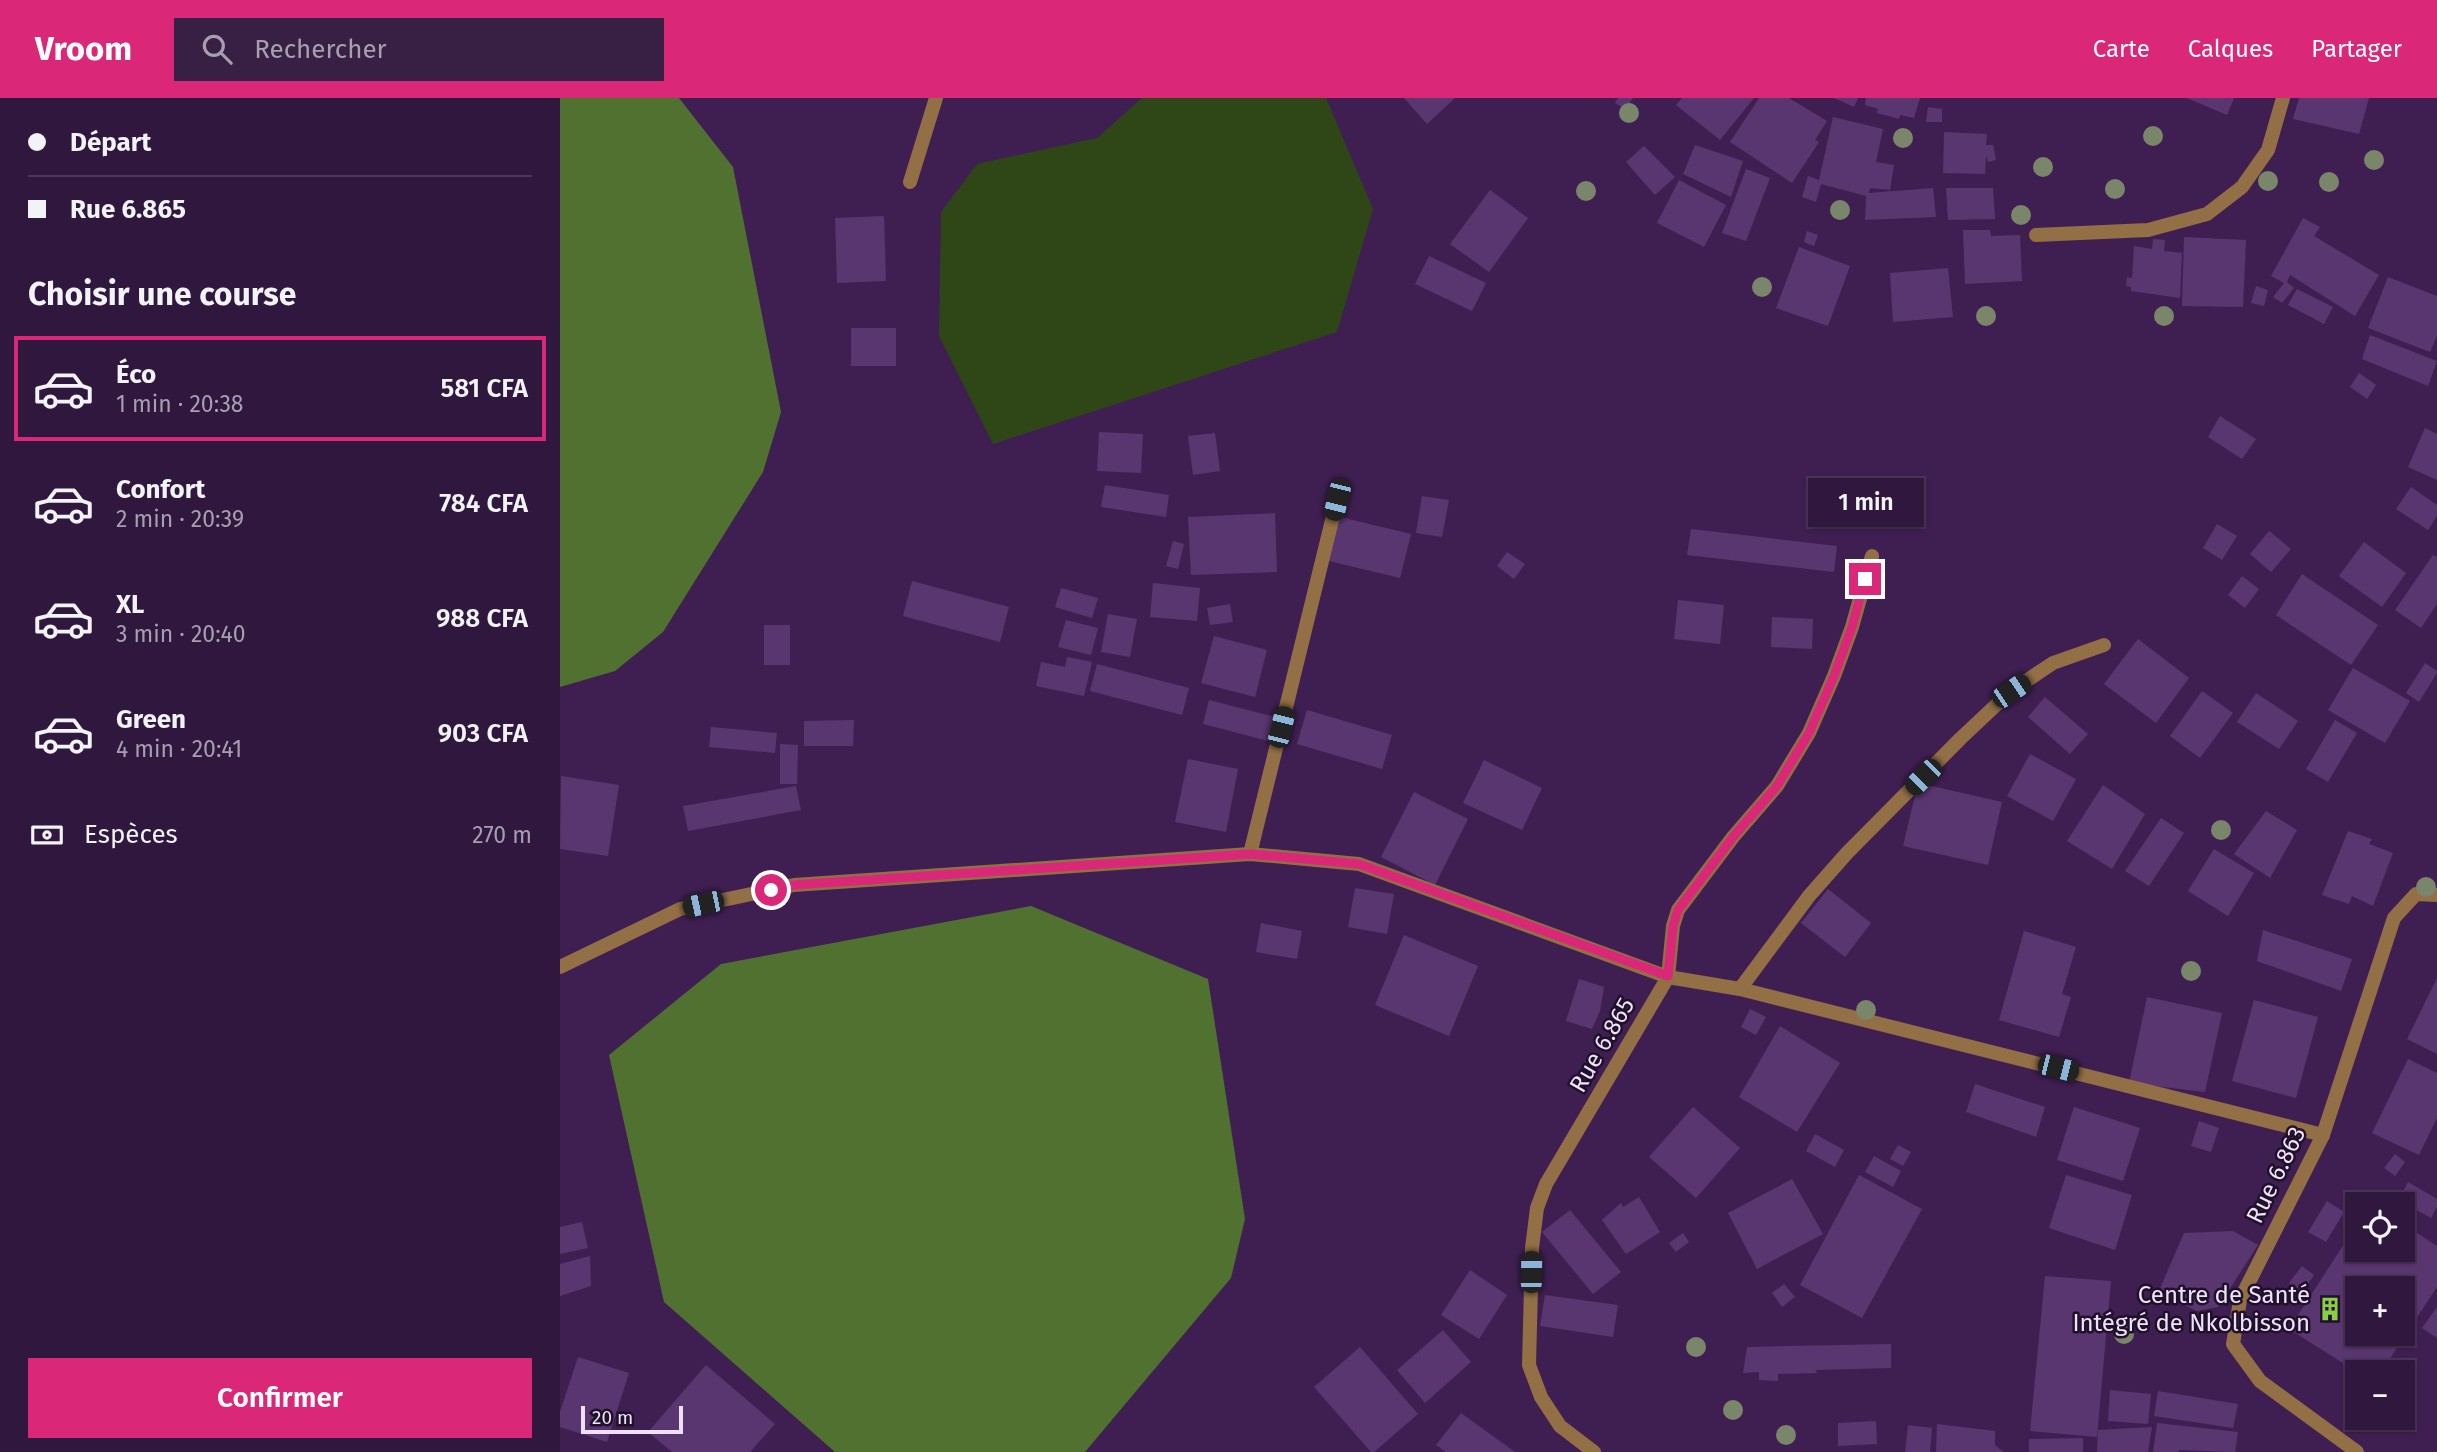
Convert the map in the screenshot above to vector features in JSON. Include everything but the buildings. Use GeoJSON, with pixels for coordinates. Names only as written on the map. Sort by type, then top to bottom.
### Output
{"type":"FeatureCollection","features":[{"type":"Feature","properties":{"kind":"street"},"geometry":{"type":"LineString","coordinates":[[910,182],[936,98]]}},
{"type":"Feature","properties":{"kind":"street"},"geometry":{"type":"LineString","coordinates":[[2036,235],[2148,230],[2207,214],[2242,187],[2269,150],[2283,98]]}},
{"type":"Feature","properties":{"kind":"street"},"geometry":{"type":"LineString","coordinates":[[1250,854],[1337,500]]}},
{"type":"Feature","properties":{"kind":"street","name":"Rue 6.865"},"geometry":{"type":"LineString","coordinates":[[1594,1452],[1560,1426],[1541,1397],[1529,1365],[1532,1248],[1536,1208],[1546,1184],[1668,976],[1673,926],[1678,910],[1733,837],[1777,786],[1809,733],[1852,627],[1872,556]]}},
{"type":"Feature","properties":{"kind":"street"},"geometry":{"type":"LineString","coordinates":[[1740,989],[1810,896],[1847,853],[1960,739],[2011,691],[2053,663],[2104,645]]}},
{"type":"Feature","properties":{"kind":"street"},"geometry":{"type":"LineString","coordinates":[[560,967],[680,909],[794,885],[1250,854],[1359,864],[1668,976],[1740,989],[2323,1135]]}},
{"type":"Feature","properties":{"kind":"street","name":"Rue 6.863"},"geometry":{"type":"LineString","coordinates":[[2357,1452],[2260,1381],[2233,1344],[2240,1300],[2323,1135],[2394,918],[2416,894],[2437,895]]}},
{"type":"Feature","properties":{"kind":"green space"},"geometry":{"type":"Polygon","coordinates":[[[560,98],[679,98],[733,167],[781,412],[763,472],[663,632],[615,671],[560,687],[560,98]]]}},
{"type":"Feature","properties":{"kind":"green space"},"geometry":{"type":"Polygon","coordinates":[[[1142,98],[1326,98],[1373,209],[1337,332],[993,444],[939,336],[941,212],[977,164],[1097,138],[1142,98]]]}},
{"type":"Feature","properties":{"kind":"green space"},"geometry":{"type":"Polygon","coordinates":[[[1031,906],[1208,979],[1245,1219],[1231,1278],[1085,1452],[835,1452],[664,1302],[609,1055],[721,964],[1031,906]]]}},
{"type":"Feature","properties":{"kind":"place","name":"Centre de Santé Intégré de Nkolbisson"},"geometry":{"type":"Point","coordinates":[2330,1309]}},
{"type":"Feature","properties":{"kind":"route"},"geometry":{"type":"LineString","coordinates":[[771,890],[794,885],[1250,854],[1359,864],[1668,976],[1673,926],[1678,910],[1733,837],[1769,797],[1809,733],[1852,627],[1865,579]]}}]}
